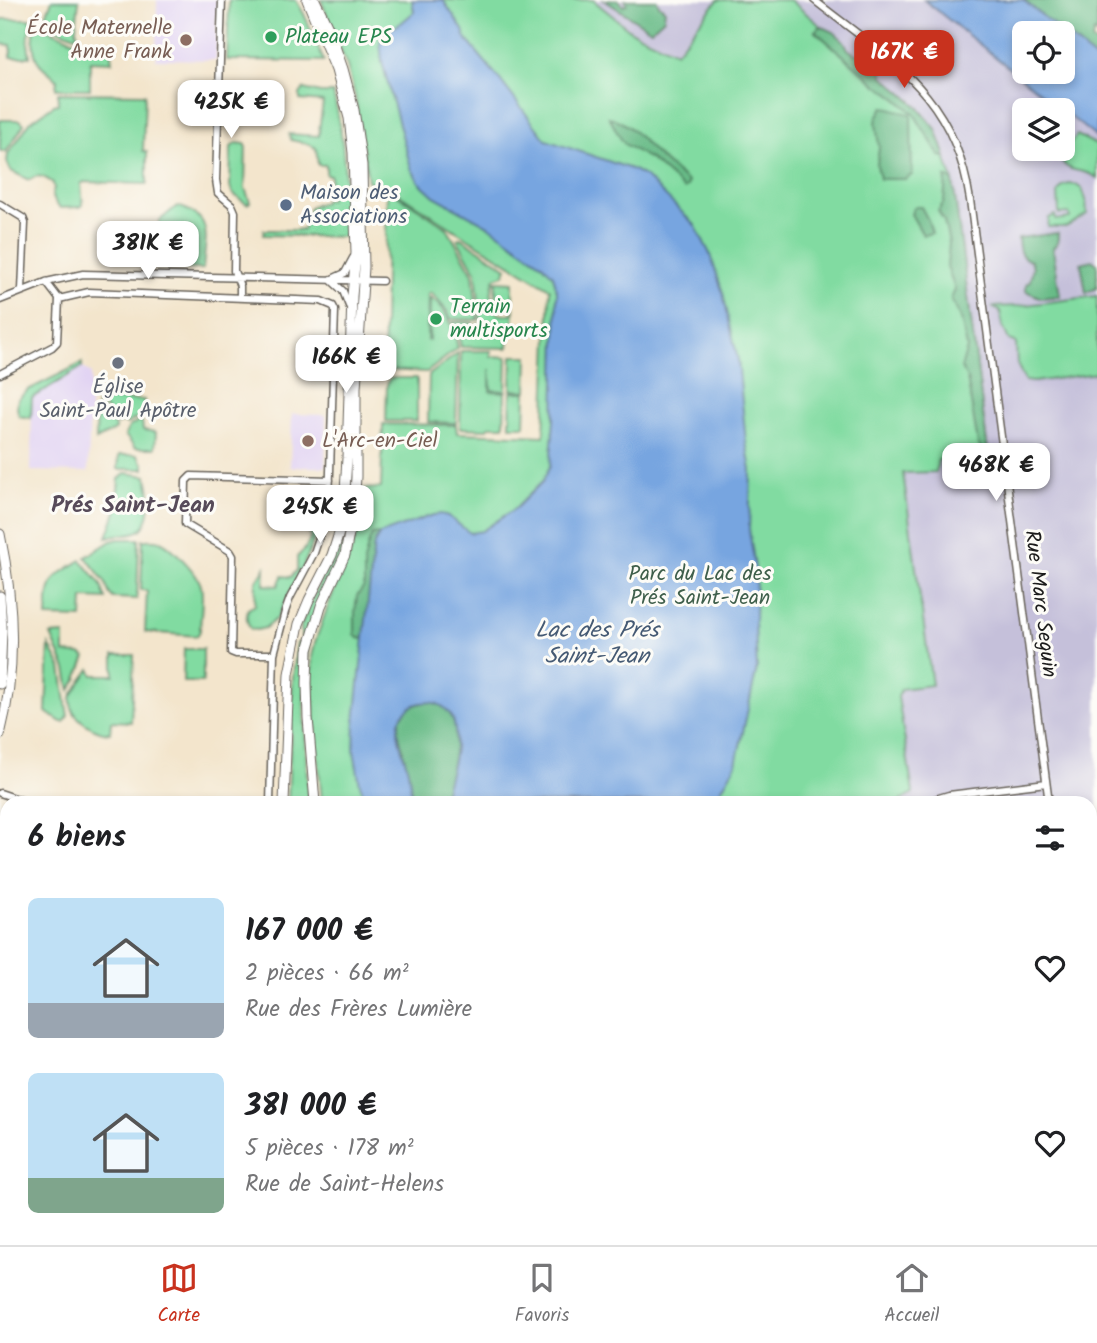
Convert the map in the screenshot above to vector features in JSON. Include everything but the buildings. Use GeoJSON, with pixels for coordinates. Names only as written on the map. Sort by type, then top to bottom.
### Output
{"type":"FeatureCollection","features":[{"type":"Feature","properties":{"kind":"main road"},"geometry":{"type":"LineString","coordinates":[[307,0],[336,70],[349,118],[358,281],[354,507],[345,555],[321,606],[308,650],[307,706],[313,796]]}},
{"type":"Feature","properties":{"kind":"main road"},"geometry":{"type":"LineString","coordinates":[[284,796],[292,656],[299,624],[332,555],[340,530],[346,491],[352,313],[364,241],[362,166],[349,89],[329,29],[315,0]]}},
{"type":"Feature","properties":{"kind":"main road"},"geometry":{"type":"LineString","coordinates":[[0,534],[9,585],[12,636],[7,712],[2,718],[0,731]]}},
{"type":"Feature","properties":{"kind":"main road"},"geometry":{"type":"LineString","coordinates":[[0,596],[0,684]]}},
{"type":"Feature","properties":{"kind":"street"},"geometry":{"type":"LineString","coordinates":[[222,0],[216,180],[218,193],[234,208],[234,271],[240,286],[240,298]]}},
{"type":"Feature","properties":{"kind":"street","name":"Rue Marc Seguin"},"geometry":{"type":"LineString","coordinates":[[814,0],[900,67],[926,94],[943,119],[964,169],[1048,796]]}},
{"type":"Feature","properties":{"kind":"street"},"geometry":{"type":"LineString","coordinates":[[0,204],[23,218],[25,223],[22,290]]}},
{"type":"Feature","properties":{"kind":"street"},"geometry":{"type":"LineString","coordinates":[[331,280],[345,273],[356,253]]}},
{"type":"Feature","properties":{"kind":"street"},"geometry":{"type":"LineString","coordinates":[[0,300],[46,282],[83,274],[382,281]]}},
{"type":"Feature","properties":{"kind":"street"},"geometry":{"type":"LineString","coordinates":[[331,280],[343,291],[352,313]]}},
{"type":"Feature","properties":{"kind":"street"},"geometry":{"type":"LineString","coordinates":[[0,374],[57,342],[59,299],[46,282]]}},
{"type":"Feature","properties":{"kind":"street"},"geometry":{"type":"LineString","coordinates":[[59,299],[89,292],[321,301],[333,306],[335,310],[327,514],[314,553],[290,598],[274,654],[270,796]]}},
{"type":"Feature","properties":{"kind":"street"},"geometry":{"type":"LineString","coordinates":[[274,654],[231,652],[233,556],[230,551],[185,524],[186,481],[191,476],[330,480]]}},
{"type":"Feature","properties":{"kind":"street"},"geometry":{"type":"LineString","coordinates":[[330,489],[346,491]]}},
{"type":"Feature","properties":{"kind":"street"},"geometry":{"type":"LineString","coordinates":[[946,796],[1046,783]]}},
{"type":"Feature","properties":{"kind":"shaded area","name":"École Maternelle Anne Frank"},"geometry":{"type":"Polygon","coordinates":[[[157,0],[217,0],[216,60],[156,59],[157,0]]]}},
{"type":"Feature","properties":{"kind":"shaded area"},"geometry":{"type":"Polygon","coordinates":[[[593,0],[718,0],[676,52],[631,31],[593,0]]]}},
{"type":"Feature","properties":{"kind":"shaded area"},"geometry":{"type":"Polygon","coordinates":[[[790,0],[924,0],[1012,70],[1012,84],[1029,84],[1047,98],[1012,98],[1012,161],[1075,161],[1075,121],[1097,138],[1097,796],[908,796],[913,793],[898,698],[901,689],[932,685],[903,473],[936,472],[938,460],[989,458],[953,181],[943,149],[916,105],[883,76],[882,70],[861,54],[855,54],[848,49],[834,32],[821,26],[790,0]]]}},
{"type":"Feature","properties":{"kind":"shaded area"},"geometry":{"type":"Polygon","coordinates":[[[82,367],[91,374],[88,472],[31,471],[32,398],[82,367]]]}},
{"type":"Feature","properties":{"kind":"shaded area","name":"L'Arc-en-Ciel"},"geometry":{"type":"Polygon","coordinates":[[[292,414],[326,415],[325,467],[290,467],[292,414]]]}},
{"type":"Feature","properties":{"kind":"green space"},"geometry":{"type":"Polygon","coordinates":[[[52,0],[79,0],[76,29],[78,35],[50,26],[44,20],[52,0]]]}},
{"type":"Feature","properties":{"kind":"green space","name":"Plateau EPS"},"geometry":{"type":"Polygon","coordinates":[[[229,0],[296,0],[324,61],[227,60],[229,0]]]}},
{"type":"Feature","properties":{"kind":"green space","name":"Parc du Lac des Prés Saint-Jean"},"geometry":{"type":"Polygon","coordinates":[[[321,0],[593,0],[631,31],[676,52],[718,0],[790,0],[821,26],[815,31],[877,85],[890,93],[900,91],[936,129],[953,181],[989,459],[938,460],[936,472],[903,473],[932,685],[901,689],[898,697],[913,793],[908,796],[321,796],[312,657],[329,603],[353,547],[362,489],[381,488],[383,424],[456,425],[457,433],[544,436],[550,289],[387,186],[368,181],[355,96],[347,66],[321,0]]]}},
{"type":"Feature","properties":{"kind":"green space"},"geometry":{"type":"Polygon","coordinates":[[[604,0],[618,0],[623,6],[627,4],[625,0],[657,0],[665,10],[664,18],[651,30],[604,0]]]}},
{"type":"Feature","properties":{"kind":"green space"},"geometry":{"type":"Polygon","coordinates":[[[1023,0],[1097,0],[1097,34],[1094,32],[1092,40],[1097,44],[1097,60],[1075,42],[1075,21],[1049,21],[1023,0]]]}},
{"type":"Feature","properties":{"kind":"green space"},"geometry":{"type":"Polygon","coordinates":[[[0,19],[31,19],[28,43],[30,57],[11,57],[11,45],[0,44],[0,19]]]}},
{"type":"Feature","properties":{"kind":"green space"},"geometry":{"type":"Polygon","coordinates":[[[36,26],[82,44],[110,46],[112,62],[90,61],[90,89],[56,89],[57,80],[35,56],[34,35],[36,26]]]}},
{"type":"Feature","properties":{"kind":"green space"},"geometry":{"type":"Polygon","coordinates":[[[821,26],[834,32],[848,49],[855,54],[861,54],[882,70],[883,76],[916,105],[936,129],[946,157],[940,156],[914,114],[815,31],[821,26]]]}},
{"type":"Feature","properties":{"kind":"green space"},"geometry":{"type":"Polygon","coordinates":[[[304,89],[333,93],[344,164],[345,237],[263,235],[264,230],[303,230],[310,207],[330,199],[330,175],[326,175],[326,165],[318,165],[316,148],[291,140],[289,134],[319,136],[323,102],[300,100],[304,89]]]}},
{"type":"Feature","properties":{"kind":"green space"},"geometry":{"type":"Polygon","coordinates":[[[58,93],[145,94],[143,151],[147,152],[147,184],[84,182],[81,184],[83,205],[60,208],[52,195],[53,183],[41,177],[29,180],[11,171],[7,162],[8,154],[30,122],[58,104],[58,93]]]}},
{"type":"Feature","properties":{"kind":"green space"},"geometry":{"type":"Polygon","coordinates":[[[883,107],[911,114],[912,175],[905,179],[880,179],[876,123],[883,107]]]}},
{"type":"Feature","properties":{"kind":"green space"},"geometry":{"type":"Polygon","coordinates":[[[609,117],[634,131],[688,182],[687,187],[684,189],[650,159],[626,145],[609,117]]]}},
{"type":"Feature","properties":{"kind":"green space"},"geometry":{"type":"Polygon","coordinates":[[[0,120],[20,120],[24,124],[6,152],[0,151],[0,120]]]}},
{"type":"Feature","properties":{"kind":"green space"},"geometry":{"type":"Polygon","coordinates":[[[1077,135],[1097,145],[1097,178],[1072,169],[1061,161],[1075,161],[1077,135]]]}},
{"type":"Feature","properties":{"kind":"green space"},"geometry":{"type":"Polygon","coordinates":[[[236,143],[246,144],[245,188],[250,202],[247,204],[233,194],[230,187],[231,147],[236,143]]]}},
{"type":"Feature","properties":{"kind":"green space"},"geometry":{"type":"Polygon","coordinates":[[[946,177],[953,181],[989,459],[978,444],[967,378],[961,368],[967,348],[961,319],[951,299],[955,290],[947,266],[949,243],[944,221],[938,211],[944,202],[946,177]]]}},
{"type":"Feature","properties":{"kind":"green space"},"geometry":{"type":"Polygon","coordinates":[[[1069,184],[1082,189],[1087,214],[1066,227],[1048,227],[1049,218],[1055,215],[1056,220],[1070,218],[1069,213],[1059,214],[1058,192],[1069,184]]]}},
{"type":"Feature","properties":{"kind":"green space"},"geometry":{"type":"Polygon","coordinates":[[[387,188],[447,228],[473,274],[478,320],[451,319],[431,293],[428,294],[427,340],[430,298],[446,314],[458,348],[427,372],[383,370],[387,188]]]}},
{"type":"Feature","properties":{"kind":"green space"},"geometry":{"type":"Polygon","coordinates":[[[177,206],[197,216],[205,229],[203,269],[158,268],[159,221],[177,206]]]}},
{"type":"Feature","properties":{"kind":"green space"},"geometry":{"type":"Polygon","coordinates":[[[914,207],[921,207],[932,233],[923,235],[911,214],[914,207]]]}},
{"type":"Feature","properties":{"kind":"green space"},"geometry":{"type":"Polygon","coordinates":[[[1058,233],[1053,248],[1060,296],[1041,298],[1026,291],[1033,267],[1031,261],[1020,252],[1018,238],[1058,233]]]}},
{"type":"Feature","properties":{"kind":"green space"},"geometry":{"type":"Polygon","coordinates":[[[461,238],[507,268],[504,275],[495,278],[491,298],[498,314],[512,313],[514,310],[513,326],[481,321],[476,273],[457,239],[461,238]]]}},
{"type":"Feature","properties":{"kind":"green space"},"geometry":{"type":"Polygon","coordinates":[[[1092,260],[1097,264],[1097,288],[1086,293],[1081,263],[1092,260]]]}},
{"type":"Feature","properties":{"kind":"green space"},"geometry":{"type":"Polygon","coordinates":[[[496,281],[513,282],[513,307],[495,307],[496,281]]]}},
{"type":"Feature","properties":{"kind":"green space"},"geometry":{"type":"Polygon","coordinates":[[[1097,296],[1097,373],[1025,381],[1017,364],[1016,343],[1009,340],[1000,311],[992,307],[1097,296]]]}},
{"type":"Feature","properties":{"kind":"green space"},"geometry":{"type":"Polygon","coordinates":[[[453,322],[473,323],[476,330],[477,324],[481,325],[481,331],[487,331],[487,326],[496,326],[497,331],[499,327],[509,330],[508,348],[461,347],[453,322]]]}},
{"type":"Feature","properties":{"kind":"green space"},"geometry":{"type":"Polygon","coordinates":[[[461,351],[491,351],[491,356],[507,357],[506,391],[491,390],[490,369],[490,391],[505,392],[504,426],[489,426],[488,429],[460,428],[461,351]]]}},
{"type":"Feature","properties":{"kind":"green space"},"geometry":{"type":"Polygon","coordinates":[[[458,353],[456,423],[428,422],[429,375],[458,353]]]}},
{"type":"Feature","properties":{"kind":"green space"},"geometry":{"type":"Polygon","coordinates":[[[512,356],[528,356],[527,391],[511,390],[512,356]]]}},
{"type":"Feature","properties":{"kind":"green space"},"geometry":{"type":"Polygon","coordinates":[[[82,363],[82,367],[32,398],[31,418],[19,416],[18,399],[28,390],[82,363]]]}},
{"type":"Feature","properties":{"kind":"green space"},"geometry":{"type":"Polygon","coordinates":[[[392,378],[417,378],[417,421],[386,421],[387,385],[392,378]]]}},
{"type":"Feature","properties":{"kind":"green space"},"geometry":{"type":"Polygon","coordinates":[[[511,392],[526,392],[525,426],[510,426],[511,392]]]}},
{"type":"Feature","properties":{"kind":"green space"},"geometry":{"type":"Polygon","coordinates":[[[103,399],[144,400],[144,414],[126,424],[117,424],[101,403],[103,399]]]}},
{"type":"Feature","properties":{"kind":"green space"},"geometry":{"type":"Polygon","coordinates":[[[97,404],[115,430],[96,440],[97,404]]]}},
{"type":"Feature","properties":{"kind":"green space"},"geometry":{"type":"Polygon","coordinates":[[[140,420],[143,430],[156,432],[155,448],[135,448],[125,435],[129,427],[140,420]]]}},
{"type":"Feature","properties":{"kind":"green space"},"geometry":{"type":"Polygon","coordinates":[[[119,455],[137,455],[144,469],[118,469],[119,455]]]}},
{"type":"Feature","properties":{"kind":"green space"},"geometry":{"type":"Polygon","coordinates":[[[126,473],[146,476],[150,507],[146,523],[136,532],[107,537],[116,512],[119,479],[126,473]]]}},
{"type":"Feature","properties":{"kind":"green space"},"geometry":{"type":"Polygon","coordinates":[[[306,511],[319,527],[303,567],[277,618],[265,628],[251,629],[247,619],[248,609],[255,605],[256,582],[265,568],[264,585],[278,586],[282,576],[291,577],[297,570],[297,557],[311,537],[300,513],[306,511]]]}},
{"type":"Feature","properties":{"kind":"green space"},"geometry":{"type":"Polygon","coordinates":[[[345,524],[343,552],[310,634],[301,637],[301,625],[345,524]]]}},
{"type":"Feature","properties":{"kind":"green space"},"geometry":{"type":"Polygon","coordinates":[[[380,534],[374,545],[365,639],[358,638],[355,635],[355,612],[357,596],[364,587],[364,562],[372,535],[380,534]]]}},
{"type":"Feature","properties":{"kind":"green space"},"geometry":{"type":"Polygon","coordinates":[[[119,539],[139,539],[137,599],[113,598],[105,582],[86,557],[119,539]]]}},
{"type":"Feature","properties":{"kind":"green space"},"geometry":{"type":"Polygon","coordinates":[[[143,540],[160,541],[171,548],[199,581],[202,602],[200,631],[197,636],[145,632],[147,591],[141,590],[143,540]]]}},
{"type":"Feature","properties":{"kind":"green space"},"geometry":{"type":"Polygon","coordinates":[[[81,560],[100,583],[106,599],[83,598],[82,618],[47,617],[53,582],[62,572],[81,560]]]}},
{"type":"Feature","properties":{"kind":"green space"},"geometry":{"type":"Polygon","coordinates":[[[64,634],[64,653],[86,657],[70,690],[66,669],[51,635],[64,634]]]}},
{"type":"Feature","properties":{"kind":"green space"},"geometry":{"type":"Polygon","coordinates":[[[308,639],[304,701],[308,796],[288,796],[293,676],[297,643],[308,639]]]}},
{"type":"Feature","properties":{"kind":"green space"},"geometry":{"type":"Polygon","coordinates":[[[49,645],[61,667],[68,717],[64,722],[46,712],[49,645]]]}},
{"type":"Feature","properties":{"kind":"green space"},"geometry":{"type":"Polygon","coordinates":[[[184,649],[203,649],[203,682],[183,682],[184,649]]]}},
{"type":"Feature","properties":{"kind":"green space"},"geometry":{"type":"Polygon","coordinates":[[[114,655],[134,655],[131,722],[111,721],[110,733],[97,730],[83,722],[71,705],[71,698],[90,669],[93,675],[114,675],[114,655]]]}},
{"type":"Feature","properties":{"kind":"green space"},"geometry":{"type":"Polygon","coordinates":[[[428,701],[439,704],[449,711],[454,722],[455,750],[444,796],[411,796],[398,731],[400,719],[409,707],[428,701]]]}},
{"type":"Feature","properties":{"kind":"water","name":"Lac des Prés Saint-Jean"},"geometry":{"type":"Polygon","coordinates":[[[412,0],[443,0],[466,39],[546,140],[645,176],[695,225],[710,254],[723,293],[738,360],[751,470],[749,529],[756,574],[757,668],[736,764],[716,796],[444,796],[454,758],[455,729],[452,717],[445,709],[426,702],[407,709],[398,729],[411,796],[364,796],[360,785],[354,751],[355,721],[374,544],[380,534],[441,514],[448,516],[470,533],[482,531],[517,507],[543,481],[550,466],[554,420],[557,291],[553,275],[492,228],[434,196],[419,182],[411,168],[382,62],[380,42],[383,34],[414,12],[412,0]]]}},
{"type":"Feature","properties":{"kind":"water"},"geometry":{"type":"Polygon","coordinates":[[[924,0],[1023,0],[1049,21],[1012,21],[1012,70],[924,0]]]}},
{"type":"Feature","properties":{"kind":"water"},"geometry":{"type":"Polygon","coordinates":[[[1075,42],[1097,60],[1097,138],[1075,120],[1075,98],[1047,98],[1029,84],[1075,84],[1075,42]]]}},
{"type":"Feature","properties":{"kind":"place","name":"Plateau EPS"},"geometry":{"type":"Point","coordinates":[271,37]}},
{"type":"Feature","properties":{"kind":"place","name":"École Maternelle Anne Frank"},"geometry":{"type":"Point","coordinates":[186,40]}},
{"type":"Feature","properties":{"kind":"place","name":"Maison des Associations"},"geometry":{"type":"Point","coordinates":[286,205]}},
{"type":"Feature","properties":{"kind":"place","name":"Terrain multisports"},"geometry":{"type":"Point","coordinates":[436,319]}},
{"type":"Feature","properties":{"kind":"place","name":"Église Saint-Paul Apôtre"},"geometry":{"type":"Point","coordinates":[118,363]}},
{"type":"Feature","properties":{"kind":"place","name":"L'Arc-en-Ciel"},"geometry":{"type":"Point","coordinates":[308,441]}},
{"type":"Feature","properties":{"kind":"district","name":"Prés Saint-Jean"},"geometry":{"type":"Point","coordinates":[133,506]}}]}
